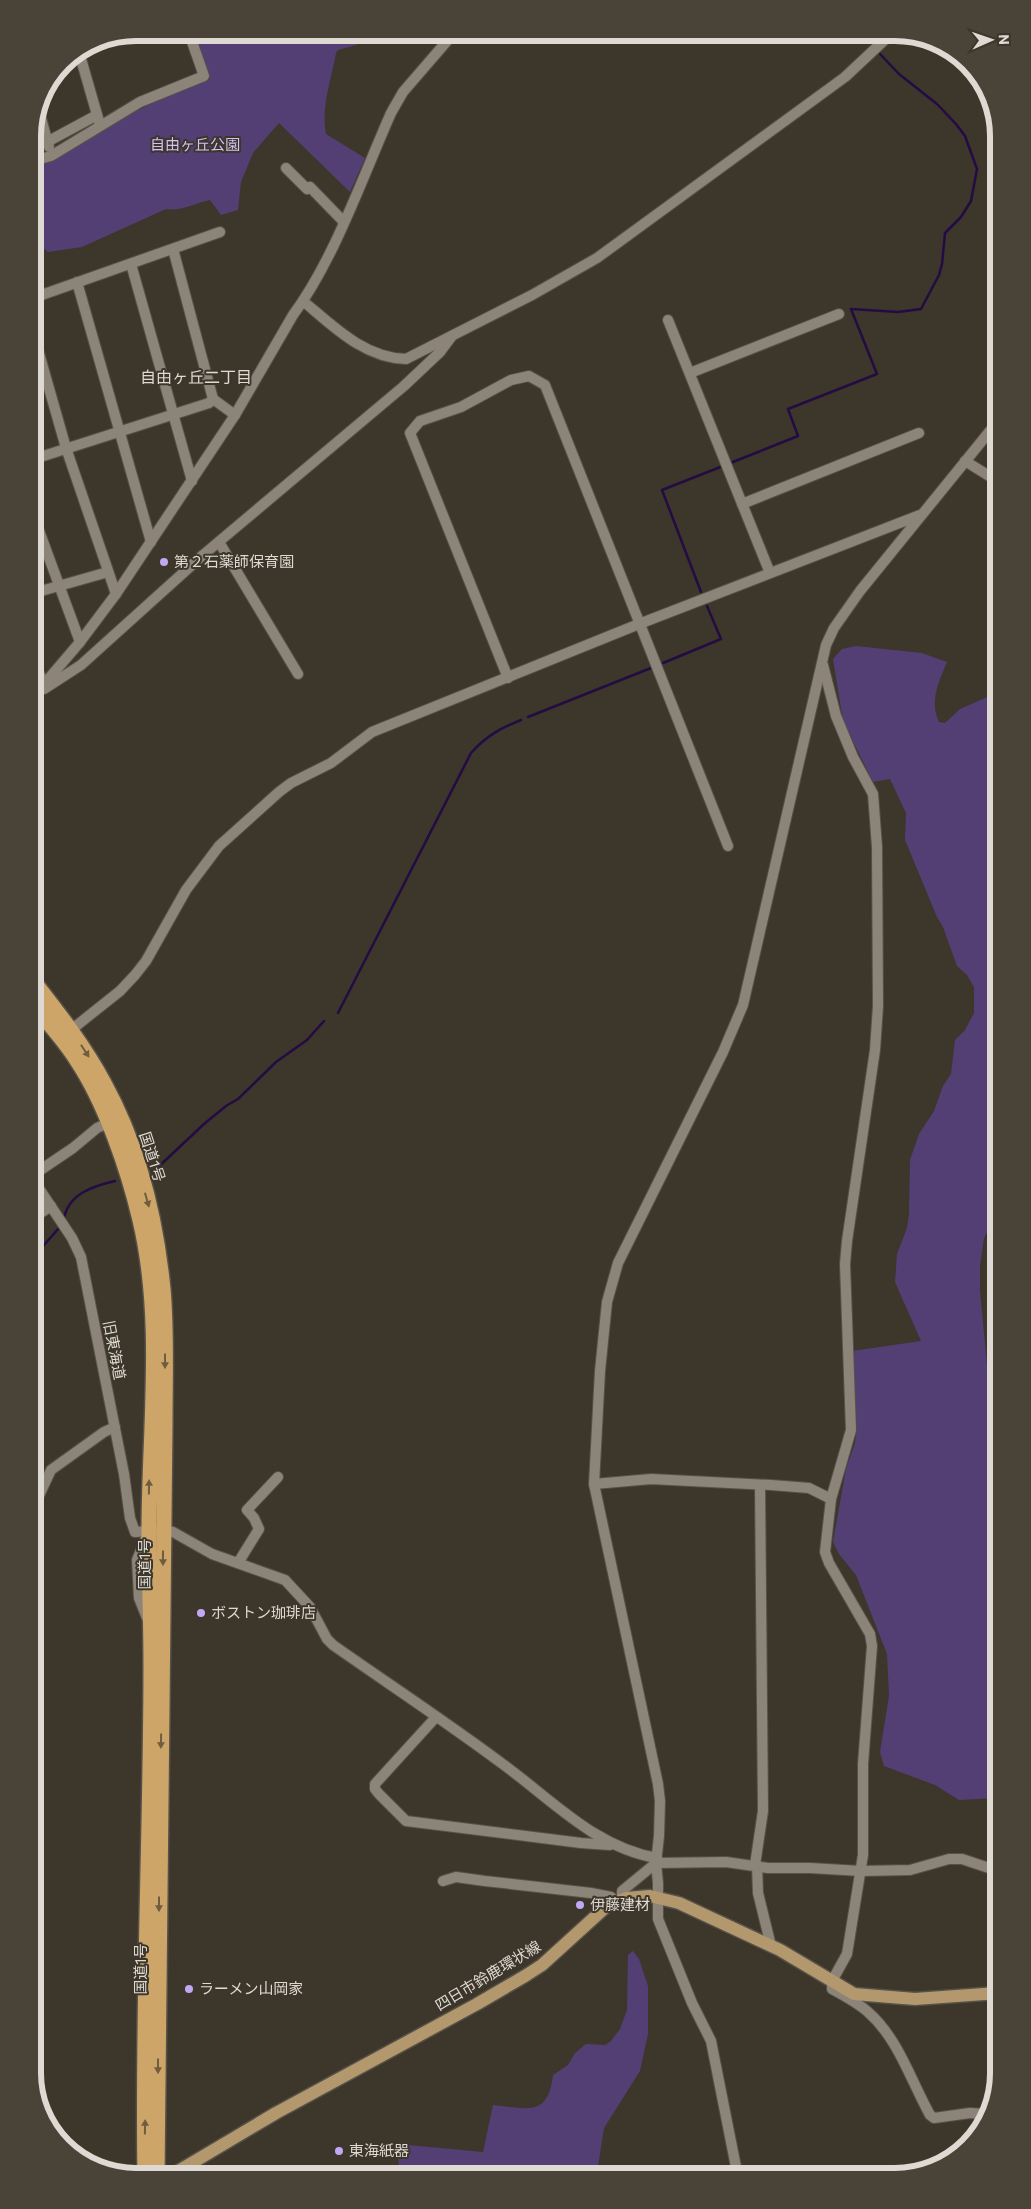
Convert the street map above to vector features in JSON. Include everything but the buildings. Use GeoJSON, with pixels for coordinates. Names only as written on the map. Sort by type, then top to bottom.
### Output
{"type":"FeatureCollection","features":[{"type":"Feature","properties":{"kind":"highway","name":"国道1号"},"geometry":{"type":"LineString","coordinates":[[41,991],[72,1030],[105,1084],[128,1139],[152,1218],[157,1291]]}},
{"type":"Feature","properties":{"kind":"highway","name":"国道1号"},"geometry":{"type":"LineString","coordinates":[[41,1015],[77,1060],[91,1084],[108,1123],[126,1170],[165,1324],[149,1531],[154,1822]]}},
{"type":"Feature","properties":{"kind":"highway","name":"国道1号"},"geometry":{"type":"LineString","coordinates":[[145,2168],[152,2031],[154,1864],[149,1531]]}},
{"type":"Feature","properties":{"kind":"highway","name":"国道1号"},"geometry":{"type":"LineString","coordinates":[[152,2031],[157,2168]]}},
{"type":"Feature","properties":{"kind":"main road"},"geometry":{"type":"LineString","coordinates":[[619,1900],[638,1896],[658,1897],[679,1904],[771,1946],[854,1994],[915,1999],[990,1994]]}},
{"type":"Feature","properties":{"kind":"main road","name":"四日市鈴鹿環状線"},"geometry":{"type":"LineString","coordinates":[[183,2168],[276,2113],[518,1980],[542,1965],[608,1906],[619,1900]]}},
{"type":"Feature","properties":{"kind":"street"},"geometry":{"type":"LineString","coordinates":[[47,142],[204,76],[191,41]]}},
{"type":"Feature","properties":{"kind":"street"},"geometry":{"type":"LineString","coordinates":[[41,689],[80,642],[116,594],[235,415],[303,301],[343,221],[391,113],[403,92],[447,41]]}},
{"type":"Feature","properties":{"kind":"street"},"geometry":{"type":"LineString","coordinates":[[303,301],[350,340],[384,356],[406,358],[540,290],[597,258],[845,77],[883,41]]}},
{"type":"Feature","properties":{"kind":"street"},"geometry":{"type":"LineString","coordinates":[[81,59],[99,120]]}},
{"type":"Feature","properties":{"kind":"street"},"geometry":{"type":"LineString","coordinates":[[41,159],[51,156],[99,120]]}},
{"type":"Feature","properties":{"kind":"street"},"geometry":{"type":"LineString","coordinates":[[42,123],[51,156]]}},
{"type":"Feature","properties":{"kind":"street"},"geometry":{"type":"LineString","coordinates":[[286,168],[307,189],[310,187],[343,221]]}},
{"type":"Feature","properties":{"kind":"street"},"geometry":{"type":"LineString","coordinates":[[41,295],[220,232]]}},
{"type":"Feature","properties":{"kind":"street"},"geometry":{"type":"LineString","coordinates":[[174,249],[213,399],[235,415]]}},
{"type":"Feature","properties":{"kind":"street"},"geometry":{"type":"LineString","coordinates":[[131,264],[192,481]]}},
{"type":"Feature","properties":{"kind":"street"},"geometry":{"type":"LineString","coordinates":[[77,282],[150,542]]}},
{"type":"Feature","properties":{"kind":"street"},"geometry":{"type":"LineString","coordinates":[[690,373],[839,314]]}},
{"type":"Feature","properties":{"kind":"street"},"geometry":{"type":"LineString","coordinates":[[668,320],[770,573]]}},
{"type":"Feature","properties":{"kind":"street"},"geometry":{"type":"LineString","coordinates":[[41,690],[81,665],[219,542],[404,386],[440,352],[454,334]]}},
{"type":"Feature","properties":{"kind":"street"},"geometry":{"type":"LineString","coordinates":[[41,360],[66,448],[116,594]]}},
{"type":"Feature","properties":{"kind":"street"},"geometry":{"type":"LineString","coordinates":[[508,678],[410,432],[420,421],[461,407],[511,380],[529,376],[545,385],[728,846]]}},
{"type":"Feature","properties":{"kind":"street"},"geometry":{"type":"LineString","coordinates":[[41,457],[209,403],[213,399]]}},
{"type":"Feature","properties":{"kind":"street"},"geometry":{"type":"LineString","coordinates":[[735,2168],[711,2041],[692,2003],[658,1919],[656,1861],[660,1836],[658,1784],[594,1484],[600,1371],[609,1288],[618,1263],[645,1206],[723,1052],[744,1005],[826,645],[839,621],[860,591],[990,431]]}},
{"type":"Feature","properties":{"kind":"street"},"geometry":{"type":"LineString","coordinates":[[742,504],[919,433]]}},
{"type":"Feature","properties":{"kind":"street"},"geometry":{"type":"LineString","coordinates":[[965,461],[990,477]]}},
{"type":"Feature","properties":{"kind":"street"},"geometry":{"type":"LineString","coordinates":[[72,1030],[120,991],[136,975],[146,961],[186,890],[207,859],[219,846],[291,783],[331,763],[372,732],[639,624],[921,514]]}},
{"type":"Feature","properties":{"kind":"street"},"geometry":{"type":"LineString","coordinates":[[41,536],[80,642]]}},
{"type":"Feature","properties":{"kind":"street"},"geometry":{"type":"LineString","coordinates":[[219,542],[298,674]]}},
{"type":"Feature","properties":{"kind":"street"},"geometry":{"type":"LineString","coordinates":[[41,591],[108,572]]}},
{"type":"Feature","properties":{"kind":"street"},"geometry":{"type":"LineString","coordinates":[[822,662],[836,716],[853,757],[873,794],[878,959],[875,1050],[846,1241],[845,1264],[851,1435],[830,1498],[825,1552],[829,1563],[872,1638],[870,1690],[862,1769],[864,1828],[861,1871],[847,1954],[832,1981],[832,1989],[858,2004],[881,2025],[892,2041],[930,2115],[934,2118],[970,2113],[981,2114]]}},
{"type":"Feature","properties":{"kind":"street"},"geometry":{"type":"LineString","coordinates":[[41,1170],[73,1148],[97,1128],[108,1123]]}},
{"type":"Feature","properties":{"kind":"street","name":"旧東海道"},"geometry":{"type":"LineString","coordinates":[[41,1191],[72,1238],[81,1257],[115,1427],[130,1518],[149,1531]]}},
{"type":"Feature","properties":{"kind":"street"},"geometry":{"type":"LineString","coordinates":[[41,1213],[51,1206]]}},
{"type":"Feature","properties":{"kind":"street"},"geometry":{"type":"LineString","coordinates":[[41,1492],[52,1470],[104,1432],[115,1427]]}},
{"type":"Feature","properties":{"kind":"street"},"geometry":{"type":"LineString","coordinates":[[238,1563],[259,1529],[254,1518],[247,1510],[278,1477]]}},
{"type":"Feature","properties":{"kind":"street"},"geometry":{"type":"LineString","coordinates":[[594,1484],[651,1479],[760,1485],[809,1488],[830,1498]]}},
{"type":"Feature","properties":{"kind":"street"},"geometry":{"type":"LineString","coordinates":[[760,1485],[763,1811],[756,1865],[758,1893],[771,1946]]}},
{"type":"Feature","properties":{"kind":"street"},"geometry":{"type":"LineString","coordinates":[[150,1623],[139,1598],[137,1560],[149,1531],[173,1532],[212,1554],[285,1580],[310,1607],[327,1639],[333,1645],[503,1764],[585,1828],[611,1845],[656,1861],[726,1862],[768,1868],[861,1871],[910,1870],[949,1859],[962,1859],[990,1868]]}},
{"type":"Feature","properties":{"kind":"street"},"geometry":{"type":"LineString","coordinates":[[436,1717],[375,1784],[378,1794],[406,1821],[581,1843],[611,1845]]}},
{"type":"Feature","properties":{"kind":"street"},"geometry":{"type":"LineString","coordinates":[[443,1881],[456,1877],[485,1880],[591,1893],[611,1896],[619,1900],[622,1891],[656,1861]]}},
{"type":"Feature","properties":{"kind":"green space","name":"自由ヶ丘公園"},"geometry":{"type":"Polygon","coordinates":[[[196,41],[364,41],[338,50],[336,53],[325,113],[326,134],[365,158],[350,192],[279,123],[253,153],[241,182],[238,210],[221,215],[210,200],[182,208],[166,209],[82,247],[48,252],[41,246],[41,163],[52,159],[65,149],[152,103],[210,79],[196,41]]]}},
{"type":"Feature","properties":{"kind":"green space"},"geometry":{"type":"Polygon","coordinates":[[[856,646],[922,653],[947,662],[938,684],[935,699],[936,714],[939,722],[945,723],[960,709],[990,696],[990,1226],[984,1238],[980,1265],[980,1291],[987,1365],[990,1375],[990,1798],[959,1800],[935,1785],[884,1766],[880,1752],[889,1696],[887,1654],[856,1575],[839,1554],[833,1542],[846,1469],[855,1443],[857,1429],[852,1351],[921,1341],[895,1282],[897,1254],[907,1228],[909,1214],[910,1160],[919,1134],[934,1111],[943,1086],[951,1074],[955,1040],[965,1030],[974,1013],[974,987],[967,975],[957,966],[943,927],[905,840],[906,813],[890,779],[873,782],[843,721],[833,659],[842,649],[856,646]]]}},
{"type":"Feature","properties":{"kind":"green space"},"geometry":{"type":"Polygon","coordinates":[[[633,1951],[639,1959],[648,1986],[648,2034],[640,2071],[604,2128],[598,2168],[399,2168],[398,2144],[483,2152],[493,2105],[526,2108],[541,2104],[550,2089],[553,2075],[568,2065],[575,2053],[586,2044],[605,2045],[611,2041],[620,2029],[627,2010],[628,1955],[633,1951]]]}},
{"type":"Feature","properties":{"kind":"waterway"},"geometry":{"type":"LineString","coordinates":[[728,464],[798,436],[788,409],[877,374],[851,309],[898,312],[921,309],[939,275],[945,233],[961,217],[971,201],[977,169],[965,136],[937,104],[899,74],[880,54]]}},
{"type":"Feature","properties":{"kind":"waterway"},"geometry":{"type":"LineString","coordinates":[[701,592],[662,490],[723,466]]}},
{"type":"Feature","properties":{"kind":"waterway"},"geometry":{"type":"LineString","coordinates":[[663,663],[721,639],[707,606]]}},
{"type":"Feature","properties":{"kind":"waterway"},"geometry":{"type":"LineString","coordinates":[[528,717],[651,668]]}},
{"type":"Feature","properties":{"kind":"waterway"},"geometry":{"type":"LineString","coordinates":[[338,1013],[471,753],[494,733],[521,720]]}},
{"type":"Feature","properties":{"kind":"waterway"},"geometry":{"type":"LineString","coordinates":[[154,1171],[204,1124],[238,1099],[276,1062],[307,1040],[324,1021]]}},
{"type":"Feature","properties":{"kind":"waterway"},"geometry":{"type":"LineString","coordinates":[[64,1219],[66,1210],[76,1197],[90,1189],[115,1181]]}},
{"type":"Feature","properties":{"kind":"waterway"},"geometry":{"type":"LineString","coordinates":[[41,1248],[59,1228]]}},
{"type":"Feature","properties":{"kind":"place","name":"第２石薬師保育園"},"geometry":{"type":"Point","coordinates":[164,562]}},
{"type":"Feature","properties":{"kind":"place","name":"ボストン珈琲店"},"geometry":{"type":"Point","coordinates":[201,1613]}},
{"type":"Feature","properties":{"kind":"place","name":"伊藤建材"},"geometry":{"type":"Point","coordinates":[580,1905]}},
{"type":"Feature","properties":{"kind":"place","name":"ラーメン山岡家"},"geometry":{"type":"Point","coordinates":[189,1989]}},
{"type":"Feature","properties":{"kind":"place","name":"東海紙器"},"geometry":{"type":"Point","coordinates":[339,2151]}},
{"type":"Feature","properties":{"kind":"district","name":"自由ヶ丘二丁目"},"geometry":{"type":"Point","coordinates":[196,377]}}]}
